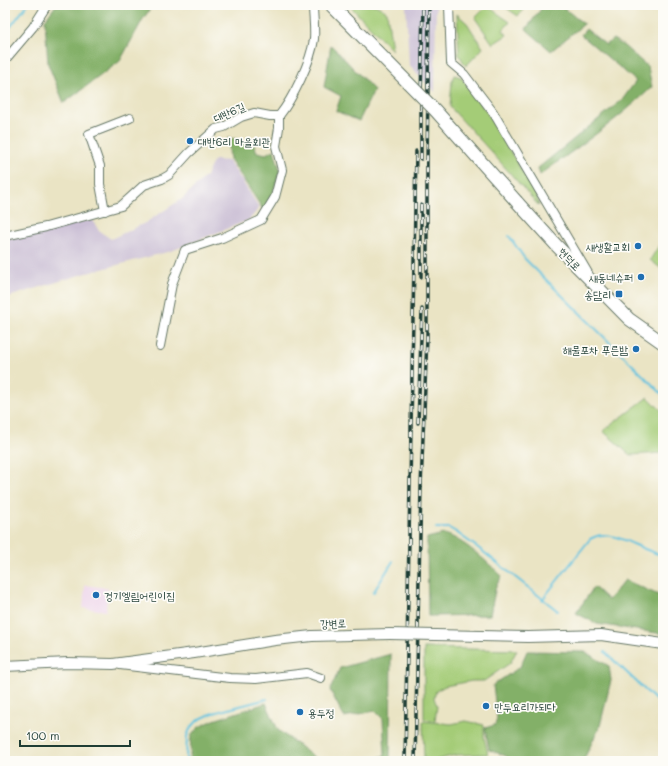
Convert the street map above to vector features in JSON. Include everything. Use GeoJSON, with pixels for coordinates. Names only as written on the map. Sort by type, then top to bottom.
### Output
{"type":"FeatureCollection","features":[{"type":"Feature","properties":{"kind":"main road","name":"현덕로"},"geometry":{"type":"LineString","coordinates":[[331,5],[435,110],[557,246],[629,319],[663,343]]}},
{"type":"Feature","properties":{"kind":"street"},"geometry":{"type":"LineString","coordinates":[[5,60],[33,27],[47,5]]}},
{"type":"Feature","properties":{"kind":"street"},"geometry":{"type":"LineString","coordinates":[[160,346],[172,284],[185,250],[222,238],[262,220],[274,197],[282,170],[276,146],[279,116],[289,103],[308,64],[314,40],[313,5]]}},
{"type":"Feature","properties":{"kind":"street"},"geometry":{"type":"LineString","coordinates":[[449,5],[451,63],[464,74],[493,112],[594,283]]}},
{"type":"Feature","properties":{"kind":"street","name":"대반6길"},"geometry":{"type":"LineString","coordinates":[[5,236],[46,227],[122,206],[144,185],[169,175],[189,153],[216,129],[224,127],[241,117],[254,113],[279,116]]}},
{"type":"Feature","properties":{"kind":"street"},"geometry":{"type":"LineString","coordinates":[[105,211],[100,184],[100,166],[89,134],[130,118]]}},
{"type":"Feature","properties":{"kind":"street","name":"강변로"},"geometry":{"type":"LineString","coordinates":[[5,666],[68,663],[113,664],[312,636],[390,634],[528,637],[601,635],[663,644]]}},
{"type":"Feature","properties":{"kind":"street"},"geometry":{"type":"LineString","coordinates":[[113,664],[230,678],[256,679],[307,673],[321,678]]}},
{"type":"Feature","properties":{"kind":"shaded area"},"geometry":{"type":"Polygon","coordinates":[[[406,5],[436,5],[435,92],[409,65],[406,5]]]}},
{"type":"Feature","properties":{"kind":"shaded area"},"geometry":{"type":"Polygon","coordinates":[[[214,160],[229,161],[257,204],[259,208],[249,220],[171,251],[83,274],[5,298],[5,239],[92,219],[99,231],[111,239],[145,223],[182,199],[206,176],[214,160]]]}},
{"type":"Feature","properties":{"kind":"shaded area","name":"경기엘림어린이집"},"geometry":{"type":"Polygon","coordinates":[[[85,585],[108,588],[106,611],[83,608],[85,585]]]}},
{"type":"Feature","properties":{"kind":"green space"},"geometry":{"type":"Polygon","coordinates":[[[56,5],[153,5],[143,19],[120,61],[64,103],[48,64],[45,20],[56,5]]]}},
{"type":"Feature","properties":{"kind":"green space"},"geometry":{"type":"Polygon","coordinates":[[[349,5],[376,5],[387,12],[392,50],[349,5]]]}},
{"type":"Feature","properties":{"kind":"green space"},"geometry":{"type":"Polygon","coordinates":[[[502,5],[527,5],[518,16],[502,5]]]}},
{"type":"Feature","properties":{"kind":"green space"},"geometry":{"type":"Polygon","coordinates":[[[544,5],[560,5],[584,24],[551,51],[526,29],[544,5]]]}},
{"type":"Feature","properties":{"kind":"green space"},"geometry":{"type":"Polygon","coordinates":[[[487,6],[510,22],[503,30],[507,35],[493,44],[475,18],[487,6]]]}},
{"type":"Feature","properties":{"kind":"green space"},"geometry":{"type":"Polygon","coordinates":[[[457,14],[467,23],[483,48],[466,66],[459,55],[457,14]]]}},
{"type":"Feature","properties":{"kind":"green space"},"geometry":{"type":"Polygon","coordinates":[[[586,29],[606,45],[613,39],[624,46],[648,67],[652,87],[612,122],[540,175],[538,168],[622,100],[636,81],[581,35],[586,29]]]}},
{"type":"Feature","properties":{"kind":"green space"},"geometry":{"type":"Polygon","coordinates":[[[331,45],[374,90],[359,121],[336,111],[341,96],[324,87],[331,45]]]}},
{"type":"Feature","properties":{"kind":"green space"},"geometry":{"type":"Polygon","coordinates":[[[454,75],[461,77],[486,111],[537,196],[539,206],[450,107],[452,81],[454,75]]]}},
{"type":"Feature","properties":{"kind":"green space"},"geometry":{"type":"Polygon","coordinates":[[[228,138],[236,139],[245,144],[252,140],[257,152],[266,154],[274,150],[280,170],[272,197],[264,211],[230,159],[228,138]]]}},
{"type":"Feature","properties":{"kind":"green space"},"geometry":{"type":"Polygon","coordinates":[[[663,239],[663,270],[650,260],[663,239]]]}},
{"type":"Feature","properties":{"kind":"green space"},"geometry":{"type":"Polygon","coordinates":[[[648,397],[663,412],[663,453],[630,455],[603,431],[648,397]]]}},
{"type":"Feature","properties":{"kind":"green space"},"geometry":{"type":"Polygon","coordinates":[[[444,534],[459,540],[502,576],[496,586],[490,615],[428,616],[427,538],[444,534]]]}},
{"type":"Feature","properties":{"kind":"green space"},"geometry":{"type":"Polygon","coordinates":[[[625,580],[663,597],[663,634],[597,624],[576,613],[594,587],[608,600],[625,580]]]}},
{"type":"Feature","properties":{"kind":"green space"},"geometry":{"type":"Polygon","coordinates":[[[424,648],[517,650],[510,663],[484,681],[472,681],[445,686],[436,691],[434,698],[437,706],[435,721],[424,719],[424,648]]]}},
{"type":"Feature","properties":{"kind":"green space"},"geometry":{"type":"Polygon","coordinates":[[[527,651],[585,652],[609,666],[611,680],[600,726],[583,761],[511,761],[506,756],[489,750],[485,728],[495,725],[497,718],[493,685],[520,667],[527,651]]]}},
{"type":"Feature","properties":{"kind":"green space"},"geometry":{"type":"Polygon","coordinates":[[[391,654],[390,761],[371,761],[385,755],[383,719],[375,711],[344,717],[330,690],[340,668],[391,654]]]}},
{"type":"Feature","properties":{"kind":"green space"},"geometry":{"type":"Polygon","coordinates":[[[266,703],[278,730],[319,761],[190,761],[191,736],[199,727],[214,720],[266,703]]]}},
{"type":"Feature","properties":{"kind":"green space"},"geometry":{"type":"Polygon","coordinates":[[[423,721],[451,724],[466,721],[484,725],[484,737],[488,754],[456,755],[432,761],[424,761],[423,721]]]}},
{"type":"Feature","properties":{"kind":"waterway"},"geometry":{"type":"LineString","coordinates":[[5,34],[27,5]]}},
{"type":"Feature","properties":{"kind":"waterway"},"geometry":{"type":"LineString","coordinates":[[509,236],[525,259],[663,395]]}},
{"type":"Feature","properties":{"kind":"waterway"},"geometry":{"type":"LineString","coordinates":[[436,528],[449,528],[456,532],[558,611]]}},
{"type":"Feature","properties":{"kind":"waterway"},"geometry":{"type":"LineString","coordinates":[[542,600],[590,539],[596,536],[609,535],[663,555]]}},
{"type":"Feature","properties":{"kind":"waterway"},"geometry":{"type":"LineString","coordinates":[[373,593],[393,561]]}},
{"type":"Feature","properties":{"kind":"waterway"},"geometry":{"type":"LineString","coordinates":[[605,652],[663,707]]}},
{"type":"Feature","properties":{"kind":"waterway"},"geometry":{"type":"LineString","coordinates":[[186,761],[187,736],[190,729],[198,720],[213,713],[267,699]]}},
{"type":"Feature","properties":{"kind":"railway"},"geometry":{"type":"LineString","coordinates":[[421,159],[423,5]]}},
{"type":"Feature","properties":{"kind":"railway"},"geometry":{"type":"LineString","coordinates":[[415,761],[421,487],[427,337],[429,5]]}},
{"type":"Feature","properties":{"kind":"railway"},"geometry":{"type":"LineString","coordinates":[[405,761],[416,151]]}},
{"type":"Feature","properties":{"kind":"railway"},"geometry":{"type":"LineString","coordinates":[[421,205],[421,277]]}},
{"type":"Feature","properties":{"kind":"railway"},"geometry":{"type":"LineString","coordinates":[[418,423],[422,309]]}},
{"type":"Feature","properties":{"kind":"place","name":"대반6리 마을회관"},"geometry":{"type":"Point","coordinates":[190,141]}},
{"type":"Feature","properties":{"kind":"place","name":"새생활교회"},"geometry":{"type":"Point","coordinates":[638,246]}},
{"type":"Feature","properties":{"kind":"place","name":"새동네슈퍼"},"geometry":{"type":"Point","coordinates":[641,277]}},
{"type":"Feature","properties":{"kind":"place","name":"송담리"},"geometry":{"type":"Point","coordinates":[619,294]}},
{"type":"Feature","properties":{"kind":"place","name":"해물포차 푸른밤"},"geometry":{"type":"Point","coordinates":[636,349]}},
{"type":"Feature","properties":{"kind":"place","name":"경기엘림어린이집"},"geometry":{"type":"Point","coordinates":[96,595]}},
{"type":"Feature","properties":{"kind":"place","name":"만두요리가되다"},"geometry":{"type":"Point","coordinates":[486,706]}},
{"type":"Feature","properties":{"kind":"place","name":"용두정"},"geometry":{"type":"Point","coordinates":[300,712]}}]}
